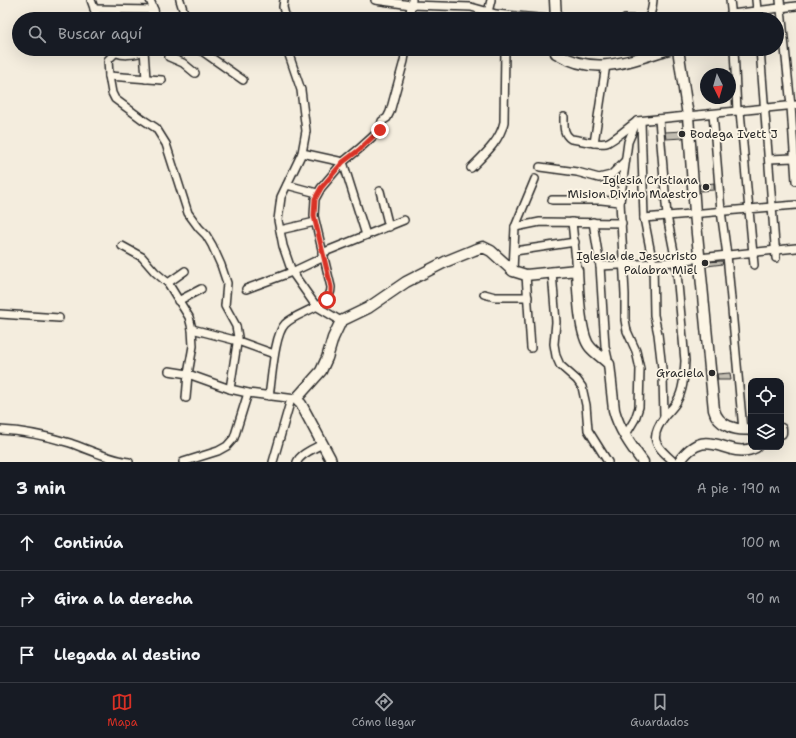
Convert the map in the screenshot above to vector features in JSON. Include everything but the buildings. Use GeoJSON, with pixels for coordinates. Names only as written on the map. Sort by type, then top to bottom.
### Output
{"type":"FeatureCollection","features":[{"type":"Feature","properties":{"kind":"street"},"geometry":{"type":"LineString","coordinates":[[91,0],[95,12]]}},
{"type":"Feature","properties":{"kind":"street"},"geometry":{"type":"LineString","coordinates":[[94,9],[154,10],[150,0]]}},
{"type":"Feature","properties":{"kind":"street"},"geometry":{"type":"LineString","coordinates":[[180,0],[184,12]]}},
{"type":"Feature","properties":{"kind":"street"},"geometry":{"type":"LineString","coordinates":[[284,0],[284,12]]}},
{"type":"Feature","properties":{"kind":"street"},"geometry":{"type":"LineString","coordinates":[[374,0],[436,3],[471,7],[488,12],[491,0]]}},
{"type":"Feature","properties":{"kind":"street"},"geometry":{"type":"LineString","coordinates":[[555,0],[556,12]]}},
{"type":"Feature","properties":{"kind":"street"},"geometry":{"type":"LineString","coordinates":[[651,12],[652,0]]}},
{"type":"Feature","properties":{"kind":"street"},"geometry":{"type":"LineString","coordinates":[[730,0],[731,12]]}},
{"type":"Feature","properties":{"kind":"street"},"geometry":{"type":"LineString","coordinates":[[756,0],[757,10]]}},
{"type":"Feature","properties":{"kind":"street"},"geometry":{"type":"LineString","coordinates":[[410,12],[412,2]]}},
{"type":"Feature","properties":{"kind":"street"},"geometry":{"type":"LineString","coordinates":[[750,12],[781,4],[796,6]]}},
{"type":"Feature","properties":{"kind":"street"},"geometry":{"type":"LineString","coordinates":[[784,30],[793,106],[796,181]]}},
{"type":"Feature","properties":{"kind":"street"},"geometry":{"type":"LineString","coordinates":[[110,56],[108,60],[108,76],[112,93],[117,101],[156,128],[164,139],[188,213],[206,235],[225,274],[227,283],[226,306],[236,326],[238,341],[230,389]]}},
{"type":"Feature","properties":{"kind":"street"},"geometry":{"type":"LineString","coordinates":[[145,56],[146,79]]}},
{"type":"Feature","properties":{"kind":"street"},"geometry":{"type":"LineString","coordinates":[[170,56],[169,57],[183,63],[195,73]]}},
{"type":"Feature","properties":{"kind":"street"},"geometry":{"type":"LineString","coordinates":[[209,56],[243,80]]}},
{"type":"Feature","properties":{"kind":"street"},"geometry":{"type":"LineString","coordinates":[[289,56],[301,90],[306,132],[302,153],[281,197],[278,220],[283,246],[292,272],[316,306],[341,321]]}},
{"type":"Feature","properties":{"kind":"street"},"geometry":{"type":"LineString","coordinates":[[269,396],[273,374],[274,354],[281,330],[286,323],[327,300],[331,290],[315,222],[314,205],[317,193],[343,162],[359,150],[380,130],[382,122],[387,118],[390,112],[405,56]]}},
{"type":"Feature","properties":{"kind":"street"},"geometry":{"type":"LineString","coordinates":[[471,168],[490,149],[503,127],[505,56]]}},
{"type":"Feature","properties":{"kind":"street"},"geometry":{"type":"LineString","coordinates":[[561,56],[567,60],[589,65],[613,65],[644,56]]}},
{"type":"Feature","properties":{"kind":"street"},"geometry":{"type":"LineString","coordinates":[[679,56],[688,116],[699,258],[715,416],[725,425],[747,429],[727,255],[720,211],[713,114]]}},
{"type":"Feature","properties":{"kind":"street"},"geometry":{"type":"LineString","coordinates":[[735,56],[754,264]]}},
{"type":"Feature","properties":{"kind":"street"},"geometry":{"type":"LineString","coordinates":[[761,56],[766,108],[776,258]]}},
{"type":"Feature","properties":{"kind":"street"},"geometry":{"type":"LineString","coordinates":[[594,142],[606,65]]}},
{"type":"Feature","properties":{"kind":"street"},"geometry":{"type":"LineString","coordinates":[[108,76],[162,80]]}},
{"type":"Feature","properties":{"kind":"street"},"geometry":{"type":"LineString","coordinates":[[564,117],[565,133],[571,138],[606,143],[613,140],[639,121],[793,106]]}},
{"type":"Feature","properties":{"kind":"street"},"geometry":{"type":"LineString","coordinates":[[659,119],[667,216],[676,262],[685,361],[684,377],[677,401],[664,417],[655,436],[658,448],[674,462]]}},
{"type":"Feature","properties":{"kind":"street"},"geometry":{"type":"LineString","coordinates":[[625,436],[635,419],[639,407],[640,369],[636,351],[627,331],[625,320],[620,202],[624,162],[628,142],[639,121]]}},
{"type":"Feature","properties":{"kind":"street"},"geometry":{"type":"LineString","coordinates":[[639,121],[644,218],[652,264],[654,315],[658,334],[663,378],[664,417]]}},
{"type":"Feature","properties":{"kind":"street"},"geometry":{"type":"LineString","coordinates":[[302,153],[343,162]]}},
{"type":"Feature","properties":{"kind":"street"},"geometry":{"type":"LineString","coordinates":[[769,159],[794,158]]}},
{"type":"Feature","properties":{"kind":"street"},"geometry":{"type":"LineString","coordinates":[[343,162],[366,235]]}},
{"type":"Feature","properties":{"kind":"street"},"geometry":{"type":"LineString","coordinates":[[540,167],[577,172],[599,178],[611,175],[624,162]]}},
{"type":"Feature","properties":{"kind":"street"},"geometry":{"type":"LineString","coordinates":[[513,271],[515,227],[535,179]]}},
{"type":"Feature","properties":{"kind":"street"},"geometry":{"type":"LineString","coordinates":[[287,185],[317,193]]}},
{"type":"Feature","properties":{"kind":"street"},"geometry":{"type":"LineString","coordinates":[[380,192],[389,227]]}},
{"type":"Feature","properties":{"kind":"street"},"geometry":{"type":"LineString","coordinates":[[552,200],[601,200],[620,202]]}},
{"type":"Feature","properties":{"kind":"street"},"geometry":{"type":"LineString","coordinates":[[644,218],[796,205]]}},
{"type":"Feature","properties":{"kind":"street"},"geometry":{"type":"LineString","coordinates":[[246,288],[292,272],[323,255],[366,235],[404,220]]}},
{"type":"Feature","properties":{"kind":"street"},"geometry":{"type":"LineString","coordinates":[[280,230],[315,222]]}},
{"type":"Feature","properties":{"kind":"street"},"geometry":{"type":"LineString","coordinates":[[515,227],[540,222],[622,223]]}},
{"type":"Feature","properties":{"kind":"street"},"geometry":{"type":"LineString","coordinates":[[572,222],[581,319],[586,341],[590,347],[609,364]]}},
{"type":"Feature","properties":{"kind":"street"},"geometry":{"type":"LineString","coordinates":[[593,222],[600,266],[605,346],[609,364],[614,410],[616,418],[625,436],[642,462]]}},
{"type":"Feature","properties":{"kind":"street"},"geometry":{"type":"LineString","coordinates":[[514,251],[575,242]]}},
{"type":"Feature","properties":{"kind":"street"},"geometry":{"type":"LineString","coordinates":[[122,246],[142,257],[155,272],[168,283],[189,317],[192,329],[193,346],[188,374],[186,398]]}},
{"type":"Feature","properties":{"kind":"street"},"geometry":{"type":"LineString","coordinates":[[273,462],[293,399],[321,371],[341,321],[368,308],[406,282],[447,261],[484,247],[491,251],[513,271],[526,275],[577,270]]}},
{"type":"Feature","properties":{"kind":"street"},"geometry":{"type":"LineString","coordinates":[[600,266],[676,262],[699,258],[796,248]]}},
{"type":"Feature","properties":{"kind":"street"},"geometry":{"type":"LineString","coordinates":[[168,283],[186,271]]}},
{"type":"Feature","properties":{"kind":"street"},"geometry":{"type":"LineString","coordinates":[[552,272],[556,322],[554,344],[556,356],[560,365],[577,380],[582,387],[586,405],[588,430],[608,462]]}},
{"type":"Feature","properties":{"kind":"street"},"geometry":{"type":"LineString","coordinates":[[526,275],[531,348]]}},
{"type":"Feature","properties":{"kind":"street"},"geometry":{"type":"LineString","coordinates":[[178,301],[201,289]]}},
{"type":"Feature","properties":{"kind":"street"},"geometry":{"type":"LineString","coordinates":[[484,294],[505,298],[528,297]]}},
{"type":"Feature","properties":{"kind":"street"},"geometry":{"type":"LineString","coordinates":[[0,314],[58,318]]}},
{"type":"Feature","properties":{"kind":"street"},"geometry":{"type":"LineString","coordinates":[[192,329],[238,341],[274,354]]}},
{"type":"Feature","properties":{"kind":"street"},"geometry":{"type":"LineString","coordinates":[[169,371],[188,374],[230,389],[293,399],[301,404],[331,462]]}},
{"type":"Feature","properties":{"kind":"street"},"geometry":{"type":"LineString","coordinates":[[183,462],[218,451],[227,446],[234,438],[248,393]]}},
{"type":"Feature","properties":{"kind":"street"},"geometry":{"type":"LineString","coordinates":[[0,430],[43,436],[71,444],[111,459],[129,462]]}},
{"type":"Feature","properties":{"kind":"street"},"geometry":{"type":"LineString","coordinates":[[679,462],[694,446],[702,443],[711,443],[744,450],[748,449]]}},
{"type":"Feature","properties":{"kind":"street"},"geometry":{"type":"LineString","coordinates":[[296,462],[298,458],[322,444]]}},
{"type":"Feature","properties":{"kind":"place","name":"Bodega Ivett J"},"geometry":{"type":"Point","coordinates":[682,134]}},
{"type":"Feature","properties":{"kind":"place","name":"Iglesia Cristiana Mision Divino Maestro"},"geometry":{"type":"Point","coordinates":[706,187]}},
{"type":"Feature","properties":{"kind":"place","name":"Iglesia de Jesucristo Palabra Miel"},"geometry":{"type":"Point","coordinates":[705,263]}},
{"type":"Feature","properties":{"kind":"place","name":"Graciela"},"geometry":{"type":"Point","coordinates":[712,373]}},
{"type":"Feature","properties":{"kind":"route"},"geometry":{"type":"LineString","coordinates":[[327,300],[331,294],[331,287],[315,222],[313,211],[315,199],[317,193],[343,162],[359,150],[380,130]]}}]}
